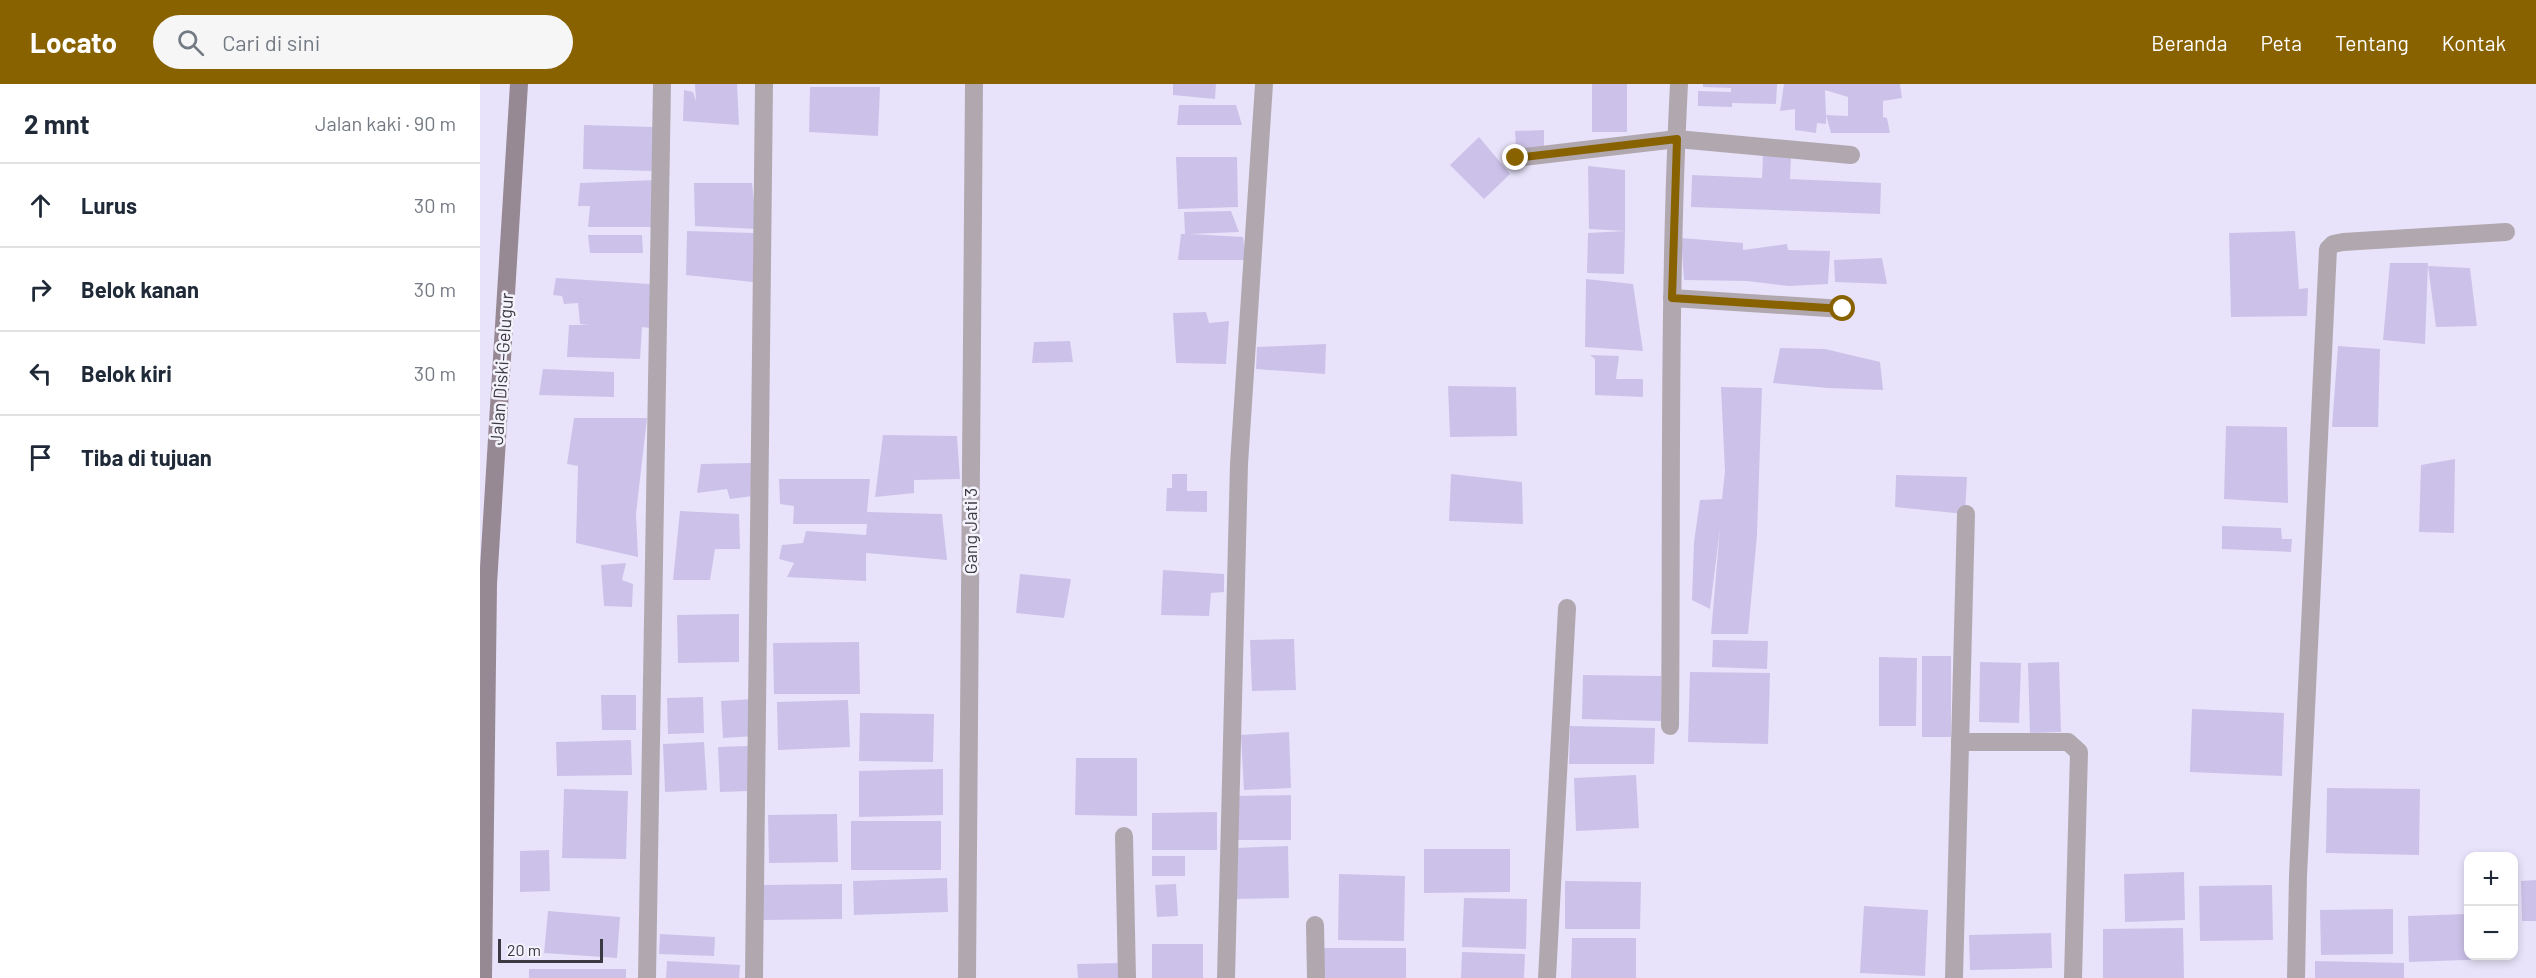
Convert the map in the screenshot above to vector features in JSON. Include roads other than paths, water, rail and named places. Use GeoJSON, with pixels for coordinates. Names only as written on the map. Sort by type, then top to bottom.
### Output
{"type":"FeatureCollection","features":[{"type":"Feature","properties":{"kind":"main road","name":"Jalan Diski–Gelugur"},"geometry":{"type":"LineString","coordinates":[[483,978],[488,584],[519,84]]}},
{"type":"Feature","properties":{"kind":"street"},"geometry":{"type":"LineString","coordinates":[[647,978],[662,84]]}},
{"type":"Feature","properties":{"kind":"street"},"geometry":{"type":"LineString","coordinates":[[754,978],[764,84]]}},
{"type":"Feature","properties":{"kind":"street","name":"Gang Jati 3"},"geometry":{"type":"LineString","coordinates":[[967,978],[974,84]]}},
{"type":"Feature","properties":{"kind":"street"},"geometry":{"type":"LineString","coordinates":[[1226,978],[1239,464],[1264,84]]}},
{"type":"Feature","properties":{"kind":"street"},"geometry":{"type":"LineString","coordinates":[[1670,726],[1672,298],[1679,84]]}},
{"type":"Feature","properties":{"kind":"street"},"geometry":{"type":"LineString","coordinates":[[1516,158],[1677,139],[1851,155]]}},
{"type":"Feature","properties":{"kind":"street"},"geometry":{"type":"LineString","coordinates":[[2296,978],[2298,876],[2328,249],[2333,244],[2343,242],[2505,232]]}},
{"type":"Feature","properties":{"kind":"street"},"geometry":{"type":"LineString","coordinates":[[1672,298],[1843,309]]}},
{"type":"Feature","properties":{"kind":"street"},"geometry":{"type":"LineString","coordinates":[[1954,978],[1966,514]]}},
{"type":"Feature","properties":{"kind":"street"},"geometry":{"type":"LineString","coordinates":[[1547,978],[1567,608]]}},
{"type":"Feature","properties":{"kind":"street"},"geometry":{"type":"LineString","coordinates":[[1960,741],[2068,741],[2079,752],[2073,978]]}},
{"type":"Feature","properties":{"kind":"street"},"geometry":{"type":"LineString","coordinates":[[1124,836],[1127,978]]}},
{"type":"Feature","properties":{"kind":"street"},"geometry":{"type":"LineString","coordinates":[[1316,925],[1316,978]]}}]}
